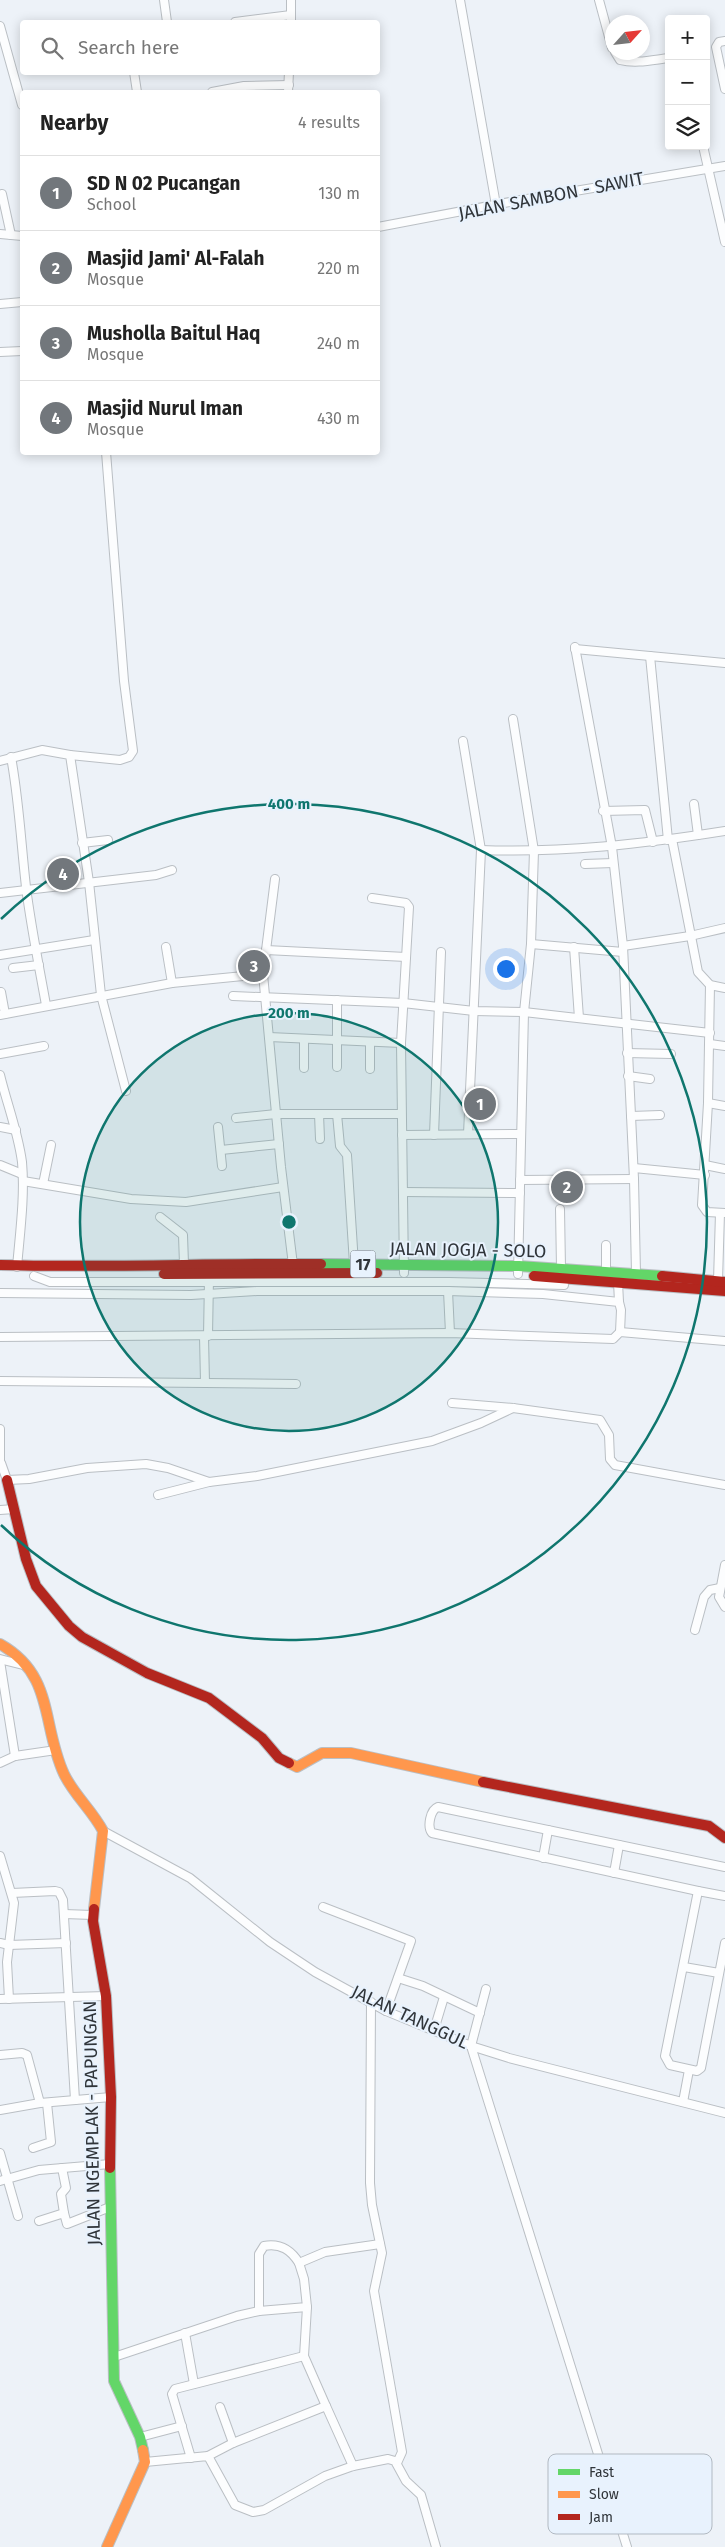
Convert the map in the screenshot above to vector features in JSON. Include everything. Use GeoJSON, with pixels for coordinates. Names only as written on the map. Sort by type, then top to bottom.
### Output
{"type":"FeatureCollection","features":[{"type":"Feature","properties":{"kind":"main road","name":"JALAN JOGJA - SOLO"},"geometry":{"type":"LineString","coordinates":[[0,1266],[184,1264],[209,1273],[294,1265],[354,1264],[404,1269]]}},
{"type":"Feature","properties":{"kind":"main road","name":"JALAN JOGJA - SOLO"},"geometry":{"type":"LineString","coordinates":[[0,1275],[561,1268],[722,1281]]}},
{"type":"Feature","properties":{"kind":"main road","name":"JALAN JOGJA - SOLO"},"geometry":{"type":"LineString","coordinates":[[519,1270],[619,1285],[725,1291]]}},
{"type":"Feature","properties":{"kind":"main road"},"geometry":{"type":"LineString","coordinates":[[7,1480],[26,1559],[36,1586],[75,1632],[147,1673],[209,1698],[262,1738],[279,1758],[293,1766],[302,1766],[322,1753],[351,1753],[408,1767],[709,1826],[725,1838]]}},
{"type":"Feature","properties":{"kind":"main road"},"geometry":{"type":"LineString","coordinates":[[0,1644],[24,1661],[44,1698],[56,1750],[64,1774],[103,1831]]}},
{"type":"Feature","properties":{"kind":"main road","name":"JALAN NGEMPLAK - PAPUNGAN"},"geometry":{"type":"LineString","coordinates":[[103,1831],[93,1915],[106,1996],[111,2097],[110,2207],[114,2386],[140,2437],[145,2462]]}},
{"type":"Feature","properties":{"kind":"main road"},"geometry":{"type":"LineString","coordinates":[[107,2547],[145,2462]]}},
{"type":"Feature","properties":{"kind":"street"},"geometry":{"type":"LineString","coordinates":[[164,0],[167,20]]}},
{"type":"Feature","properties":{"kind":"street"},"geometry":{"type":"LineString","coordinates":[[272,20],[291,19],[291,0]]}},
{"type":"Feature","properties":{"kind":"street"},"geometry":{"type":"LineString","coordinates":[[460,0],[496,204]]}},
{"type":"Feature","properties":{"kind":"street"},"geometry":{"type":"LineString","coordinates":[[599,0],[605,22]]}},
{"type":"Feature","properties":{"kind":"street"},"geometry":{"type":"LineString","coordinates":[[0,26],[20,98]]}},
{"type":"Feature","properties":{"kind":"street"},"geometry":{"type":"LineString","coordinates":[[725,41],[719,42],[716,47],[725,89]]}},
{"type":"Feature","properties":{"kind":"street"},"geometry":{"type":"LineString","coordinates":[[620,60],[644,62],[665,59]]}},
{"type":"Feature","properties":{"kind":"street"},"geometry":{"type":"LineString","coordinates":[[134,75],[137,90]]}},
{"type":"Feature","properties":{"kind":"street"},"geometry":{"type":"LineString","coordinates":[[225,90],[244,86],[289,89],[290,75]]}},
{"type":"Feature","properties":{"kind":"street"},"geometry":{"type":"LineString","coordinates":[[704,150],[725,242]]}},
{"type":"Feature","properties":{"kind":"street","name":"JALAN SAMBON - SAWIT"},"geometry":{"type":"LineString","coordinates":[[380,227],[496,204],[725,166]]}},
{"type":"Feature","properties":{"kind":"street"},"geometry":{"type":"LineString","coordinates":[[2,194],[11,235]]}},
{"type":"Feature","properties":{"kind":"street"},"geometry":{"type":"LineString","coordinates":[[0,234],[20,236]]}},
{"type":"Feature","properties":{"kind":"street"},"geometry":{"type":"LineString","coordinates":[[0,304],[20,302]]}},
{"type":"Feature","properties":{"kind":"street"},"geometry":{"type":"LineString","coordinates":[[0,352],[20,351]]}},
{"type":"Feature","properties":{"kind":"street"},"geometry":{"type":"LineString","coordinates":[[0,761],[42,750],[120,760],[129,757],[133,750],[124,681],[106,455]]}},
{"type":"Feature","properties":{"kind":"street"},"geometry":{"type":"LineString","coordinates":[[636,1273],[634,1168],[625,1024],[623,949],[612,846],[603,811],[575,648],[725,663]]}},
{"type":"Feature","properties":{"kind":"street"},"geometry":{"type":"LineString","coordinates":[[650,656],[670,840],[698,972],[710,985],[725,988]]}},
{"type":"Feature","properties":{"kind":"street"},"geometry":{"type":"LineString","coordinates":[[513,719],[534,852],[531,944],[524,1012],[519,1270]]}},
{"type":"Feature","properties":{"kind":"street"},"geometry":{"type":"LineString","coordinates":[[463,740],[481,850],[468,1134]]}},
{"type":"Feature","properties":{"kind":"street"},"geometry":{"type":"LineString","coordinates":[[70,755],[89,882],[101,995],[126,1091]]}},
{"type":"Feature","properties":{"kind":"street"},"geometry":{"type":"LineString","coordinates":[[11,757],[20,805],[20,830],[27,890],[46,1005]]}},
{"type":"Feature","properties":{"kind":"street"},"geometry":{"type":"LineString","coordinates":[[694,804],[698,835]]}},
{"type":"Feature","properties":{"kind":"street"},"geometry":{"type":"LineString","coordinates":[[603,811],[645,810],[653,842]]}},
{"type":"Feature","properties":{"kind":"street"},"geometry":{"type":"LineString","coordinates":[[481,850],[534,852],[612,846],[670,840],[725,831]]}},
{"type":"Feature","properties":{"kind":"street"},"geometry":{"type":"LineString","coordinates":[[82,843],[108,840]]}},
{"type":"Feature","properties":{"kind":"street"},"geometry":{"type":"LineString","coordinates":[[584,864],[614,863]]}},
{"type":"Feature","properties":{"kind":"street"},"geometry":{"type":"LineString","coordinates":[[0,893],[156,875],[172,870]]}},
{"type":"Feature","properties":{"kind":"street"},"geometry":{"type":"LineString","coordinates":[[275,879],[263,974],[283,1187],[294,1265]]}},
{"type":"Feature","properties":{"kind":"street"},"geometry":{"type":"LineString","coordinates":[[372,898],[408,905],[401,1043],[404,1269]]}},
{"type":"Feature","properties":{"kind":"street"},"geometry":{"type":"LineString","coordinates":[[531,944],[623,949],[725,928]]}},
{"type":"Feature","properties":{"kind":"street"},"geometry":{"type":"LineString","coordinates":[[0,955],[94,940]]}},
{"type":"Feature","properties":{"kind":"street"},"geometry":{"type":"LineString","coordinates":[[166,947],[172,983]]}},
{"type":"Feature","properties":{"kind":"street"},"geometry":{"type":"LineString","coordinates":[[574,947],[579,1018]]}},
{"type":"Feature","properties":{"kind":"street"},"geometry":{"type":"LineString","coordinates":[[266,950],[406,957]]}},
{"type":"Feature","properties":{"kind":"street"},"geometry":{"type":"LineString","coordinates":[[434,1135],[441,952]]}},
{"type":"Feature","properties":{"kind":"street"},"geometry":{"type":"LineString","coordinates":[[13,968],[39,965]]}},
{"type":"Feature","properties":{"kind":"street"},"geometry":{"type":"LineString","coordinates":[[1,992],[3,1014],[172,983],[263,974]]}},
{"type":"Feature","properties":{"kind":"street"},"geometry":{"type":"LineString","coordinates":[[710,985],[710,1044],[703,1209],[707,1212],[723,1213],[722,1281]]}},
{"type":"Feature","properties":{"kind":"street"},"geometry":{"type":"LineString","coordinates":[[233,996],[403,1003],[474,1010],[524,1012],[710,1033]]}},
{"type":"Feature","properties":{"kind":"street"},"geometry":{"type":"LineString","coordinates":[[337,1000],[337,1067]]}},
{"type":"Feature","properties":{"kind":"street"},"geometry":{"type":"LineString","coordinates":[[269,1037],[401,1043]]}},
{"type":"Feature","properties":{"kind":"street"},"geometry":{"type":"LineString","coordinates":[[304,1038],[304,1068]]}},
{"type":"Feature","properties":{"kind":"street"},"geometry":{"type":"LineString","coordinates":[[370,1042],[370,1069]]}},
{"type":"Feature","properties":{"kind":"street"},"geometry":{"type":"LineString","coordinates":[[710,1044],[725,1046]]}},
{"type":"Feature","properties":{"kind":"street"},"geometry":{"type":"LineString","coordinates":[[0,1054],[44,1046]]}},
{"type":"Feature","properties":{"kind":"street"},"geometry":{"type":"LineString","coordinates":[[627,1053],[671,1054]]}},
{"type":"Feature","properties":{"kind":"street"},"geometry":{"type":"LineString","coordinates":[[0,1075],[2,1094],[16,1130],[23,1177],[17,1267]]}},
{"type":"Feature","properties":{"kind":"street"},"geometry":{"type":"LineString","coordinates":[[628,1076],[650,1078]]}},
{"type":"Feature","properties":{"kind":"street"},"geometry":{"type":"LineString","coordinates":[[708,1103],[725,1106]]}},
{"type":"Feature","properties":{"kind":"street"},"geometry":{"type":"LineString","coordinates":[[236,1118],[276,1114],[401,1114]]}},
{"type":"Feature","properties":{"kind":"street"},"geometry":{"type":"LineString","coordinates":[[319,1114],[320,1139]]}},
{"type":"Feature","properties":{"kind":"street"},"geometry":{"type":"LineString","coordinates":[[337,1114],[340,1146],[347,1155],[354,1264]]}},
{"type":"Feature","properties":{"kind":"street"},"geometry":{"type":"LineString","coordinates":[[631,1116],[660,1115]]}},
{"type":"Feature","properties":{"kind":"street"},"geometry":{"type":"LineString","coordinates":[[0,1127],[16,1130]]}},
{"type":"Feature","properties":{"kind":"street"},"geometry":{"type":"LineString","coordinates":[[218,1127],[222,1166]]}},
{"type":"Feature","properties":{"kind":"street"},"geometry":{"type":"LineString","coordinates":[[402,1135],[521,1134]]}},
{"type":"Feature","properties":{"kind":"street"},"geometry":{"type":"LineString","coordinates":[[221,1150],[279,1144]]}},
{"type":"Feature","properties":{"kind":"street"},"geometry":{"type":"LineString","coordinates":[[42,1184],[51,1145]]}},
{"type":"Feature","properties":{"kind":"street"},"geometry":{"type":"LineString","coordinates":[[0,1166],[42,1184],[131,1199],[186,1202],[283,1187]]}},
{"type":"Feature","properties":{"kind":"street"},"geometry":{"type":"LineString","coordinates":[[705,1166],[725,1169]]}},
{"type":"Feature","properties":{"kind":"street"},"geometry":{"type":"LineString","coordinates":[[634,1168],[705,1175]]}},
{"type":"Feature","properties":{"kind":"street"},"geometry":{"type":"LineString","coordinates":[[520,1180],[634,1179]]}},
{"type":"Feature","properties":{"kind":"street"},"geometry":{"type":"LineString","coordinates":[[403,1192],[520,1193]]}},
{"type":"Feature","properties":{"kind":"street"},"geometry":{"type":"LineString","coordinates":[[560,1209],[561,1268]]}},
{"type":"Feature","properties":{"kind":"street"},"geometry":{"type":"LineString","coordinates":[[160,1217],[182,1235],[184,1264]]}},
{"type":"Feature","properties":{"kind":"street"},"geometry":{"type":"LineString","coordinates":[[606,1245],[606,1272]]}},
{"type":"Feature","properties":{"kind":"street"},"geometry":{"type":"LineString","coordinates":[[205,1383],[209,1273],[449,1282],[619,1285],[725,1298]]}},
{"type":"Feature","properties":{"kind":"street"},"geometry":{"type":"LineString","coordinates":[[0,1337],[450,1332],[613,1339],[620,1332],[619,1285]]}},
{"type":"Feature","properties":{"kind":"street"},"geometry":{"type":"LineString","coordinates":[[0,1293],[209,1294],[257,1291],[448,1291],[543,1294],[619,1302]]}},
{"type":"Feature","properties":{"kind":"street"},"geometry":{"type":"LineString","coordinates":[[448,1291],[450,1332]]}},
{"type":"Feature","properties":{"kind":"street"},"geometry":{"type":"LineString","coordinates":[[620,1332],[725,1341]]}},
{"type":"Feature","properties":{"kind":"street"},"geometry":{"type":"LineString","coordinates":[[0,1381],[296,1384]]}},
{"type":"Feature","properties":{"kind":"street"},"geometry":{"type":"LineString","coordinates":[[452,1403],[513,1408],[600,1420],[609,1434],[610,1458],[617,1466],[725,1485]]}},
{"type":"Feature","properties":{"kind":"street"},"geometry":{"type":"LineString","coordinates":[[158,1495],[210,1482],[257,1476],[402,1449],[451,1435],[513,1408]]}},
{"type":"Feature","properties":{"kind":"street"},"geometry":{"type":"LineString","coordinates":[[0,1429],[0,1463],[7,1480],[29,1479],[87,1468],[146,1464],[180,1472],[210,1482]]}},
{"type":"Feature","properties":{"kind":"street"},"geometry":{"type":"LineString","coordinates":[[180,1472],[181,1489]]}},
{"type":"Feature","properties":{"kind":"street"},"geometry":{"type":"LineString","coordinates":[[0,1510],[14,1510]]}},
{"type":"Feature","properties":{"kind":"street"},"geometry":{"type":"LineString","coordinates":[[725,1565],[719,1597],[725,1607]]}},
{"type":"Feature","properties":{"kind":"street"},"geometry":{"type":"LineString","coordinates":[[695,1630],[704,1597],[710,1590],[720,1588]]}},
{"type":"Feature","properties":{"kind":"street"},"geometry":{"type":"LineString","coordinates":[[15,1756],[0,1660],[24,1661]]}},
{"type":"Feature","properties":{"kind":"street"},"geometry":{"type":"LineString","coordinates":[[0,1763],[15,1756],[56,1750]]}},
{"type":"Feature","properties":{"kind":"street"},"geometry":{"type":"LineString","coordinates":[[725,1867],[438,1807],[432,1812],[429,1827],[432,1834],[698,1892],[725,1896]]}},
{"type":"Feature","properties":{"kind":"street"},"geometry":{"type":"LineString","coordinates":[[542,1858],[548,1830]]}},
{"type":"Feature","properties":{"kind":"street","name":"JALAN TANGGUL"},"geometry":{"type":"LineString","coordinates":[[103,1831],[190,1878],[270,1942],[315,1972],[386,2011],[471,2046],[535,2066],[725,2113]]}},
{"type":"Feature","properties":{"kind":"street"},"geometry":{"type":"LineString","coordinates":[[614,1873],[619,1845]]}},
{"type":"Feature","properties":{"kind":"street"},"geometry":{"type":"LineString","coordinates":[[0,1856],[14,1903],[4,1975],[9,1999]]}},
{"type":"Feature","properties":{"kind":"street"},"geometry":{"type":"LineString","coordinates":[[12,1893],[59,1892],[63,1900],[75,2100]]}},
{"type":"Feature","properties":{"kind":"street"},"geometry":{"type":"LineString","coordinates":[[698,1892],[666,2056],[670,2065],[697,2071],[701,2068],[725,1943]]}},
{"type":"Feature","properties":{"kind":"street"},"geometry":{"type":"LineString","coordinates":[[323,1907],[410,1941],[412,1944],[386,2011]]}},
{"type":"Feature","properties":{"kind":"street"},"geometry":{"type":"LineString","coordinates":[[64,1914],[93,1915]]}},
{"type":"Feature","properties":{"kind":"street"},"geometry":{"type":"LineString","coordinates":[[0,1943],[9,1945],[66,1943]]}},
{"type":"Feature","properties":{"kind":"street"},"geometry":{"type":"LineString","coordinates":[[684,1967],[720,1974]]}},
{"type":"Feature","properties":{"kind":"street"},"geometry":{"type":"LineString","coordinates":[[398,1978],[480,2014]]}},
{"type":"Feature","properties":{"kind":"street"},"geometry":{"type":"LineString","coordinates":[[486,1990],[471,2046],[597,2454]]}},
{"type":"Feature","properties":{"kind":"street"},"geometry":{"type":"LineString","coordinates":[[0,1999],[106,1996]]}},
{"type":"Feature","properties":{"kind":"street"},"geometry":{"type":"LineString","coordinates":[[434,2030],[444,1997]]}},
{"type":"Feature","properties":{"kind":"street"},"geometry":{"type":"LineString","coordinates":[[371,2002],[370,2184],[381,2258],[374,2291],[402,2452],[397,2463]]}},
{"type":"Feature","properties":{"kind":"street"},"geometry":{"type":"LineString","coordinates":[[0,2055],[22,2052],[27,2054],[43,2103],[51,2142],[33,2148]]}},
{"type":"Feature","properties":{"kind":"street"},"geometry":{"type":"LineString","coordinates":[[683,2102],[688,2070]]}},
{"type":"Feature","properties":{"kind":"street"},"geometry":{"type":"LineString","coordinates":[[0,2110],[43,2103],[111,2097]]}},
{"type":"Feature","properties":{"kind":"street"},"geometry":{"type":"LineString","coordinates":[[0,2153],[3,2180],[18,2216]]}},
{"type":"Feature","properties":{"kind":"street"},"geometry":{"type":"LineString","coordinates":[[3,2180],[39,2170],[110,2164]]}},
{"type":"Feature","properties":{"kind":"street"},"geometry":{"type":"LineString","coordinates":[[62,2168],[66,2188],[61,2194],[67,2224],[110,2207]]}},
{"type":"Feature","properties":{"kind":"street"},"geometry":{"type":"LineString","coordinates":[[39,2221],[64,2213]]}},
{"type":"Feature","properties":{"kind":"street"},"geometry":{"type":"LineString","coordinates":[[299,2263],[325,2252],[380,2244]]}},
{"type":"Feature","properties":{"kind":"street"},"geometry":{"type":"LineString","coordinates":[[259,2311],[260,2249],[270,2245],[287,2249],[299,2263],[304,2278],[307,2307],[304,2356],[354,2466]]}},
{"type":"Feature","properties":{"kind":"street"},"geometry":{"type":"LineString","coordinates":[[114,2357],[185,2332],[259,2311],[307,2307]]}},
{"type":"Feature","properties":{"kind":"street"},"geometry":{"type":"LineString","coordinates":[[185,2332],[194,2384]]}},
{"type":"Feature","properties":{"kind":"street"},"geometry":{"type":"LineString","coordinates":[[192,2458],[172,2394],[178,2388],[304,2356]]}},
{"type":"Feature","properties":{"kind":"street"},"geometry":{"type":"LineString","coordinates":[[145,2462],[208,2456],[233,2443],[326,2406]]}},
{"type":"Feature","properties":{"kind":"street"},"geometry":{"type":"LineString","coordinates":[[220,2407],[233,2443]]}},
{"type":"Feature","properties":{"kind":"street"},"geometry":{"type":"LineString","coordinates":[[140,2437],[182,2426]]}},
{"type":"Feature","properties":{"kind":"street"},"geometry":{"type":"LineString","coordinates":[[208,2456],[235,2505],[253,2512],[264,2510],[325,2476],[354,2466],[384,2458],[397,2463],[406,2481],[421,2495],[436,2547]]}},
{"type":"Feature","properties":{"kind":"street"},"geometry":{"type":"LineString","coordinates":[[622,2534],[626,2547]]}},
{"type":"Feature","properties":{"kind":"traffic: fast"},"geometry":{"type":"LineString","coordinates":[[321,1264],[519,1266],[662,1276]]}},
{"type":"Feature","properties":{"kind":"traffic: fast"},"geometry":{"type":"LineString","coordinates":[[110,2168],[114,2381],[140,2437],[143,2450]]}},
{"type":"Feature","properties":{"kind":"traffic: slow"},"geometry":{"type":"LineString","coordinates":[[0,1644],[18,1656],[30,1670],[44,1702],[52,1737],[64,1774],[103,1831],[94,1909]]}},
{"type":"Feature","properties":{"kind":"traffic: slow"},"geometry":{"type":"LineString","coordinates":[[289,1763],[297,1767],[322,1753],[351,1753],[483,1782]]}},
{"type":"Feature","properties":{"kind":"traffic: slow"},"geometry":{"type":"LineString","coordinates":[[107,2547],[145,2462],[143,2450]]}},
{"type":"Feature","properties":{"kind":"traffic: jam"},"geometry":{"type":"LineString","coordinates":[[0,1265],[321,1264]]}},
{"type":"Feature","properties":{"kind":"traffic: jam"},"geometry":{"type":"LineString","coordinates":[[164,1274],[377,1273]]}},
{"type":"Feature","properties":{"kind":"traffic: jam"},"geometry":{"type":"LineString","coordinates":[[534,1276],[725,1291]]}},
{"type":"Feature","properties":{"kind":"traffic: jam"},"geometry":{"type":"LineString","coordinates":[[662,1276],[725,1282]]}},
{"type":"Feature","properties":{"kind":"traffic: jam"},"geometry":{"type":"LineString","coordinates":[[7,1480],[26,1559],[36,1586],[69,1626],[82,1637],[147,1673],[209,1698],[262,1738],[279,1758],[289,1763]]}},
{"type":"Feature","properties":{"kind":"traffic: jam"},"geometry":{"type":"LineString","coordinates":[[483,1782],[709,1826],[725,1838]]}},
{"type":"Feature","properties":{"kind":"traffic: jam"},"geometry":{"type":"LineString","coordinates":[[94,1909],[93,1921],[106,1996],[111,2097],[110,2168]]}},
{"type":"Feature","properties":{"kind":"place","name":"Masjid Nurul Iman"},"geometry":{"type":"Point","coordinates":[63,874]}},
{"type":"Feature","properties":{"kind":"place","name":"Musholla Baitul Haq"},"geometry":{"type":"Point","coordinates":[254,966]}},
{"type":"Feature","properties":{"kind":"place","name":"SD N 02 Pucangan"},"geometry":{"type":"Point","coordinates":[480,1104]}},
{"type":"Feature","properties":{"kind":"place","name":"Masjid Jami' Al-Falah"},"geometry":{"type":"Point","coordinates":[567,1187]}}]}
